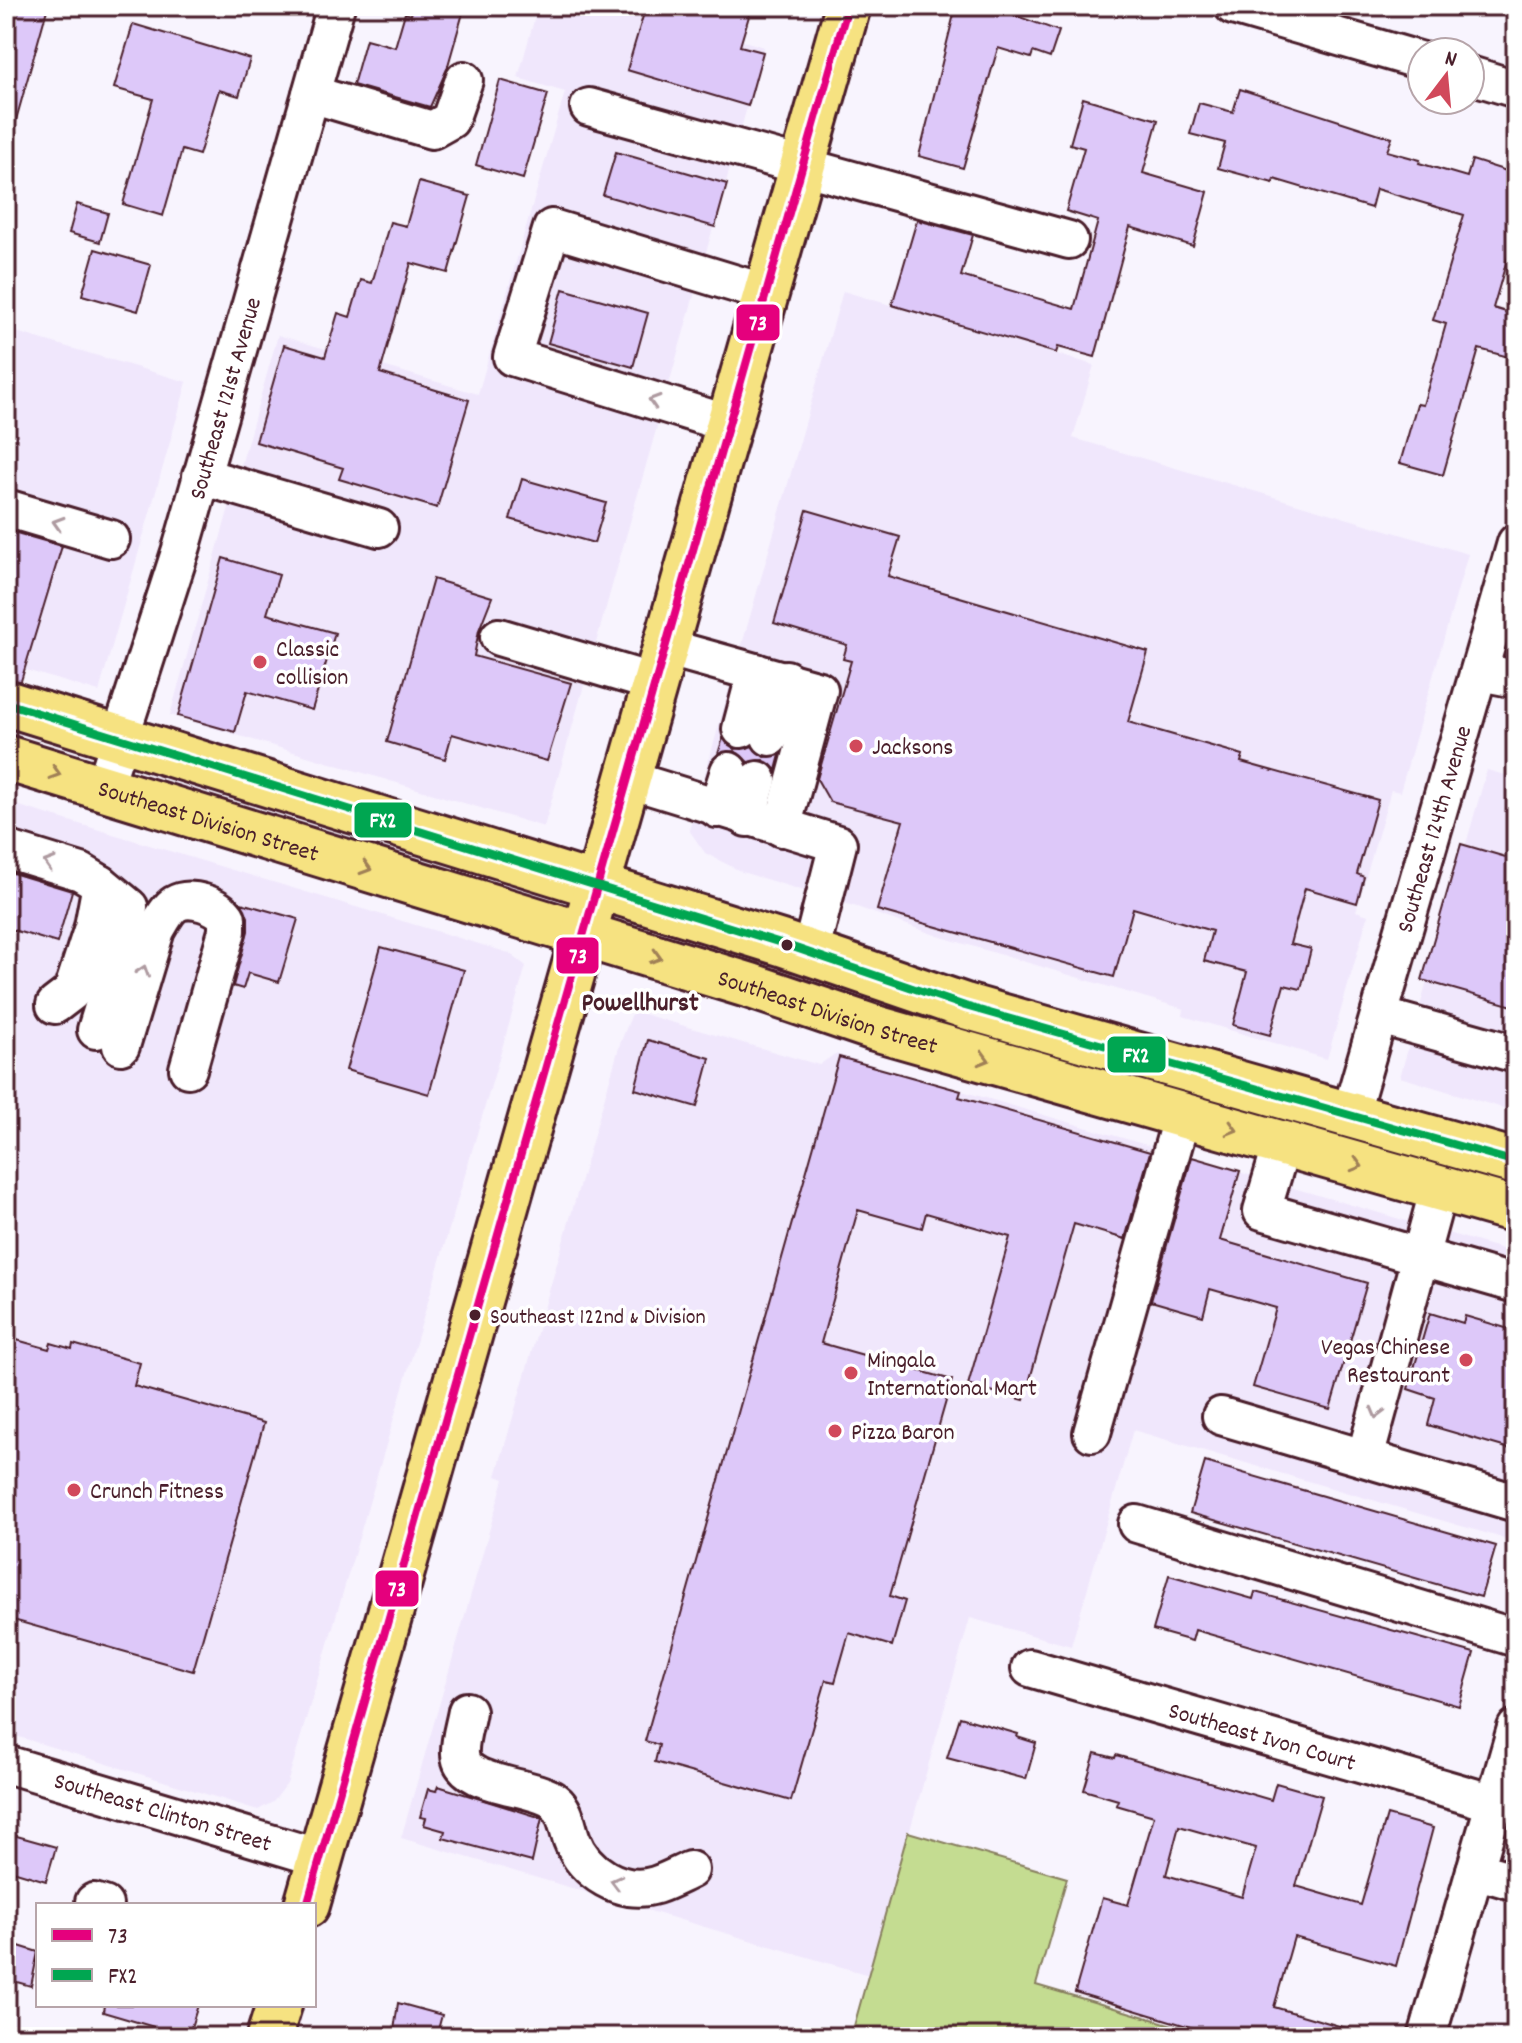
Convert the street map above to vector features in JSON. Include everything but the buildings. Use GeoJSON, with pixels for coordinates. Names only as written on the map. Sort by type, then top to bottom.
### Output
{"type":"FeatureCollection","features":[{"type":"Feature","properties":{"kind":"main road"},"geometry":{"type":"LineString","coordinates":[[308,1903],[581,934],[848,6]]}},
{"type":"Feature","properties":{"kind":"main road","name":"Southeast Division Street"},"geometry":{"type":"LineString","coordinates":[[6,703],[810,954],[965,1006],[1516,1162]]}},
{"type":"Feature","properties":{"kind":"main road","name":"Southeast Division Street"},"geometry":{"type":"LineString","coordinates":[[6,758],[581,934],[875,1028],[1516,1210]]}},
{"type":"Feature","properties":{"kind":"main road"},"geometry":{"type":"LineString","coordinates":[[1282,1144],[1314,1139],[1335,1129],[1350,1115]]}},
{"type":"Feature","properties":{"kind":"main road"},"geometry":{"type":"LineString","coordinates":[[269,2037],[278,2007]]}},
{"type":"Feature","properties":{"kind":"street","name":"Southeast 121st Avenue"},"geometry":{"type":"LineString","coordinates":[[104,788],[201,476],[336,6]]}},
{"type":"Feature","properties":{"kind":"street"},"geometry":{"type":"LineString","coordinates":[[1233,6],[1406,56]]}},
{"type":"Feature","properties":{"kind":"street"},"geometry":{"type":"LineString","coordinates":[[311,94],[432,130],[450,120],[464,80]]}},
{"type":"Feature","properties":{"kind":"street"},"geometry":{"type":"LineString","coordinates":[[1486,80],[1516,89]]}},
{"type":"Feature","properties":{"kind":"street"},"geometry":{"type":"LineString","coordinates":[[589,107],[1069,240]]}},
{"type":"Feature","properties":{"kind":"street"},"geometry":{"type":"LineString","coordinates":[[729,424],[512,357],[552,228],[766,293]]}},
{"type":"Feature","properties":{"kind":"street"},"geometry":{"type":"LineString","coordinates":[[201,476],[379,528]]}},
{"type":"Feature","properties":{"kind":"street"},"geometry":{"type":"LineString","coordinates":[[6,508],[111,539]]}},
{"type":"Feature","properties":{"kind":"street","name":"Southeast 124th Avenue"},"geometry":{"type":"LineString","coordinates":[[1350,1115],[1516,543]]}},
{"type":"Feature","properties":{"kind":"street"},"geometry":{"type":"LineString","coordinates":[[499,637],[660,665],[771,676],[819,690],[782,828]]}},
{"type":"Feature","properties":{"kind":"street"},"geometry":{"type":"LineString","coordinates":[[1480,672],[1516,679]]}},
{"type":"Feature","properties":{"kind":"street"},"geometry":{"type":"LineString","coordinates":[[755,733],[771,676]]}},
{"type":"Feature","properties":{"kind":"street"},"geometry":{"type":"LineString","coordinates":[[732,813],[744,776]]}},
{"type":"Feature","properties":{"kind":"street"},"geometry":{"type":"LineString","coordinates":[[627,779],[838,844],[810,954]]}},
{"type":"Feature","properties":{"kind":"street"},"geometry":{"type":"LineString","coordinates":[[6,849],[81,872],[129,907],[108,1038],[156,930],[175,904],[192,901],[222,911],[227,918],[227,931],[188,1069]]}},
{"type":"Feature","properties":{"kind":"street"},"geometry":{"type":"LineString","coordinates":[[55,1005],[72,992],[93,927],[101,884]]}},
{"type":"Feature","properties":{"kind":"street"},"geometry":{"type":"LineString","coordinates":[[1380,1016],[1516,1054]]}},
{"type":"Feature","properties":{"kind":"street"},"geometry":{"type":"LineString","coordinates":[[1092,1433],[1182,1115]]}},
{"type":"Feature","properties":{"kind":"street"},"geometry":{"type":"LineString","coordinates":[[1282,1144],[1262,1211],[1516,1284]]}},
{"type":"Feature","properties":{"kind":"street"},"geometry":{"type":"LineString","coordinates":[[1365,1458],[1439,1188]]}},
{"type":"Feature","properties":{"kind":"street"},"geometry":{"type":"LineString","coordinates":[[1221,1416],[1516,1503]]}},
{"type":"Feature","properties":{"kind":"street"},"geometry":{"type":"LineString","coordinates":[[1137,1524],[1516,1638]]}},
{"type":"Feature","properties":{"kind":"street","name":"Southeast Ivon Court"},"geometry":{"type":"LineString","coordinates":[[1030,1668],[1494,1803]]}},
{"type":"Feature","properties":{"kind":"street"},"geometry":{"type":"LineString","coordinates":[[467,1711],[460,1755],[464,1767],[475,1776],[544,1795],[558,1803],[579,1856],[591,1872],[607,1880],[653,1886],[690,1870]]}},
{"type":"Feature","properties":{"kind":"street"},"geometry":{"type":"LineString","coordinates":[[1427,2037],[1516,1728]]}},
{"type":"Feature","properties":{"kind":"street","name":"Southeast Clinton Street"},"geometry":{"type":"LineString","coordinates":[[6,1764],[320,1858]]}},
{"type":"Feature","properties":{"kind":"street"},"geometry":{"type":"LineString","coordinates":[[1475,1870],[1516,1882]]}},
{"type":"Feature","properties":{"kind":"shaded area"},"geometry":{"type":"Polygon","coordinates":[[[538,6],[623,6],[764,47],[544,827],[170,715],[278,335],[478,394],[565,92],[518,78],[538,6]]]}},
{"type":"Feature","properties":{"kind":"shaded area"},"geometry":{"type":"Polygon","coordinates":[[[843,291],[1094,365],[1073,438],[1468,554],[1400,792],[1391,790],[1356,911],[1368,915],[1327,1059],[1183,1016],[1184,1009],[938,936],[857,907],[742,872],[705,853],[689,830],[843,291]]]}},
{"type":"Feature","properties":{"kind":"shaded area"},"geometry":{"type":"Polygon","coordinates":[[[6,329],[187,382],[99,692],[6,664],[6,329]]]}},
{"type":"Feature","properties":{"kind":"shaded area"},"geometry":{"type":"Polygon","coordinates":[[[1487,770],[1516,778],[1516,1112],[1400,1077],[1487,770]]]}},
{"type":"Feature","properties":{"kind":"shaded area"},"geometry":{"type":"Polygon","coordinates":[[[6,802],[509,953],[526,966],[287,1784],[273,1802],[258,1810],[6,1733],[6,802]]]}},
{"type":"Feature","properties":{"kind":"shaded area"},"geometry":{"type":"Polygon","coordinates":[[[633,1011],[819,1065],[835,1054],[1516,1253],[1516,1542],[1133,1430],[1071,1646],[970,1618],[869,1975],[401,1838],[504,1479],[496,1476],[620,1044],[633,1011]]]}},
{"type":"Feature","properties":{"kind":"green space"},"geometry":{"type":"Polygon","coordinates":[[[908,1832],[1067,1878],[1036,1985],[1213,2037],[851,2037],[908,1832]]]}},
{"type":"Feature","properties":{"kind":"transit line","name":"73"},"geometry":{"type":"LineString","coordinates":[[308,1903],[848,6]]}},
{"type":"Feature","properties":{"kind":"transit line","name":"FX2"},"geometry":{"type":"LineString","coordinates":[[6,703],[781,943],[965,1006],[1516,1162]]}},
{"type":"Feature","properties":{"kind":"place","name":"Classic collision"},"geometry":{"type":"Point","coordinates":[260,662]}},
{"type":"Feature","properties":{"kind":"place","name":"Jacksons"},"geometry":{"type":"Point","coordinates":[856,746]}},
{"type":"Feature","properties":{"kind":"place","name":"Southeast 122nd & Division"},"geometry":{"type":"Point","coordinates":[475,1315]}},
{"type":"Feature","properties":{"kind":"place","name":"Vegas Chinese Restaurant"},"geometry":{"type":"Point","coordinates":[1466,1360]}},
{"type":"Feature","properties":{"kind":"place","name":"Mingala International Mart"},"geometry":{"type":"Point","coordinates":[851,1373]}},
{"type":"Feature","properties":{"kind":"place","name":"Pizza Baron"},"geometry":{"type":"Point","coordinates":[835,1431]}},
{"type":"Feature","properties":{"kind":"place","name":"Crunch Fitness"},"geometry":{"type":"Point","coordinates":[74,1490]}},
{"type":"Feature","properties":{"kind":"district","name":"Powellhurst"},"geometry":{"type":"Point","coordinates":[640,1001]}}]}
